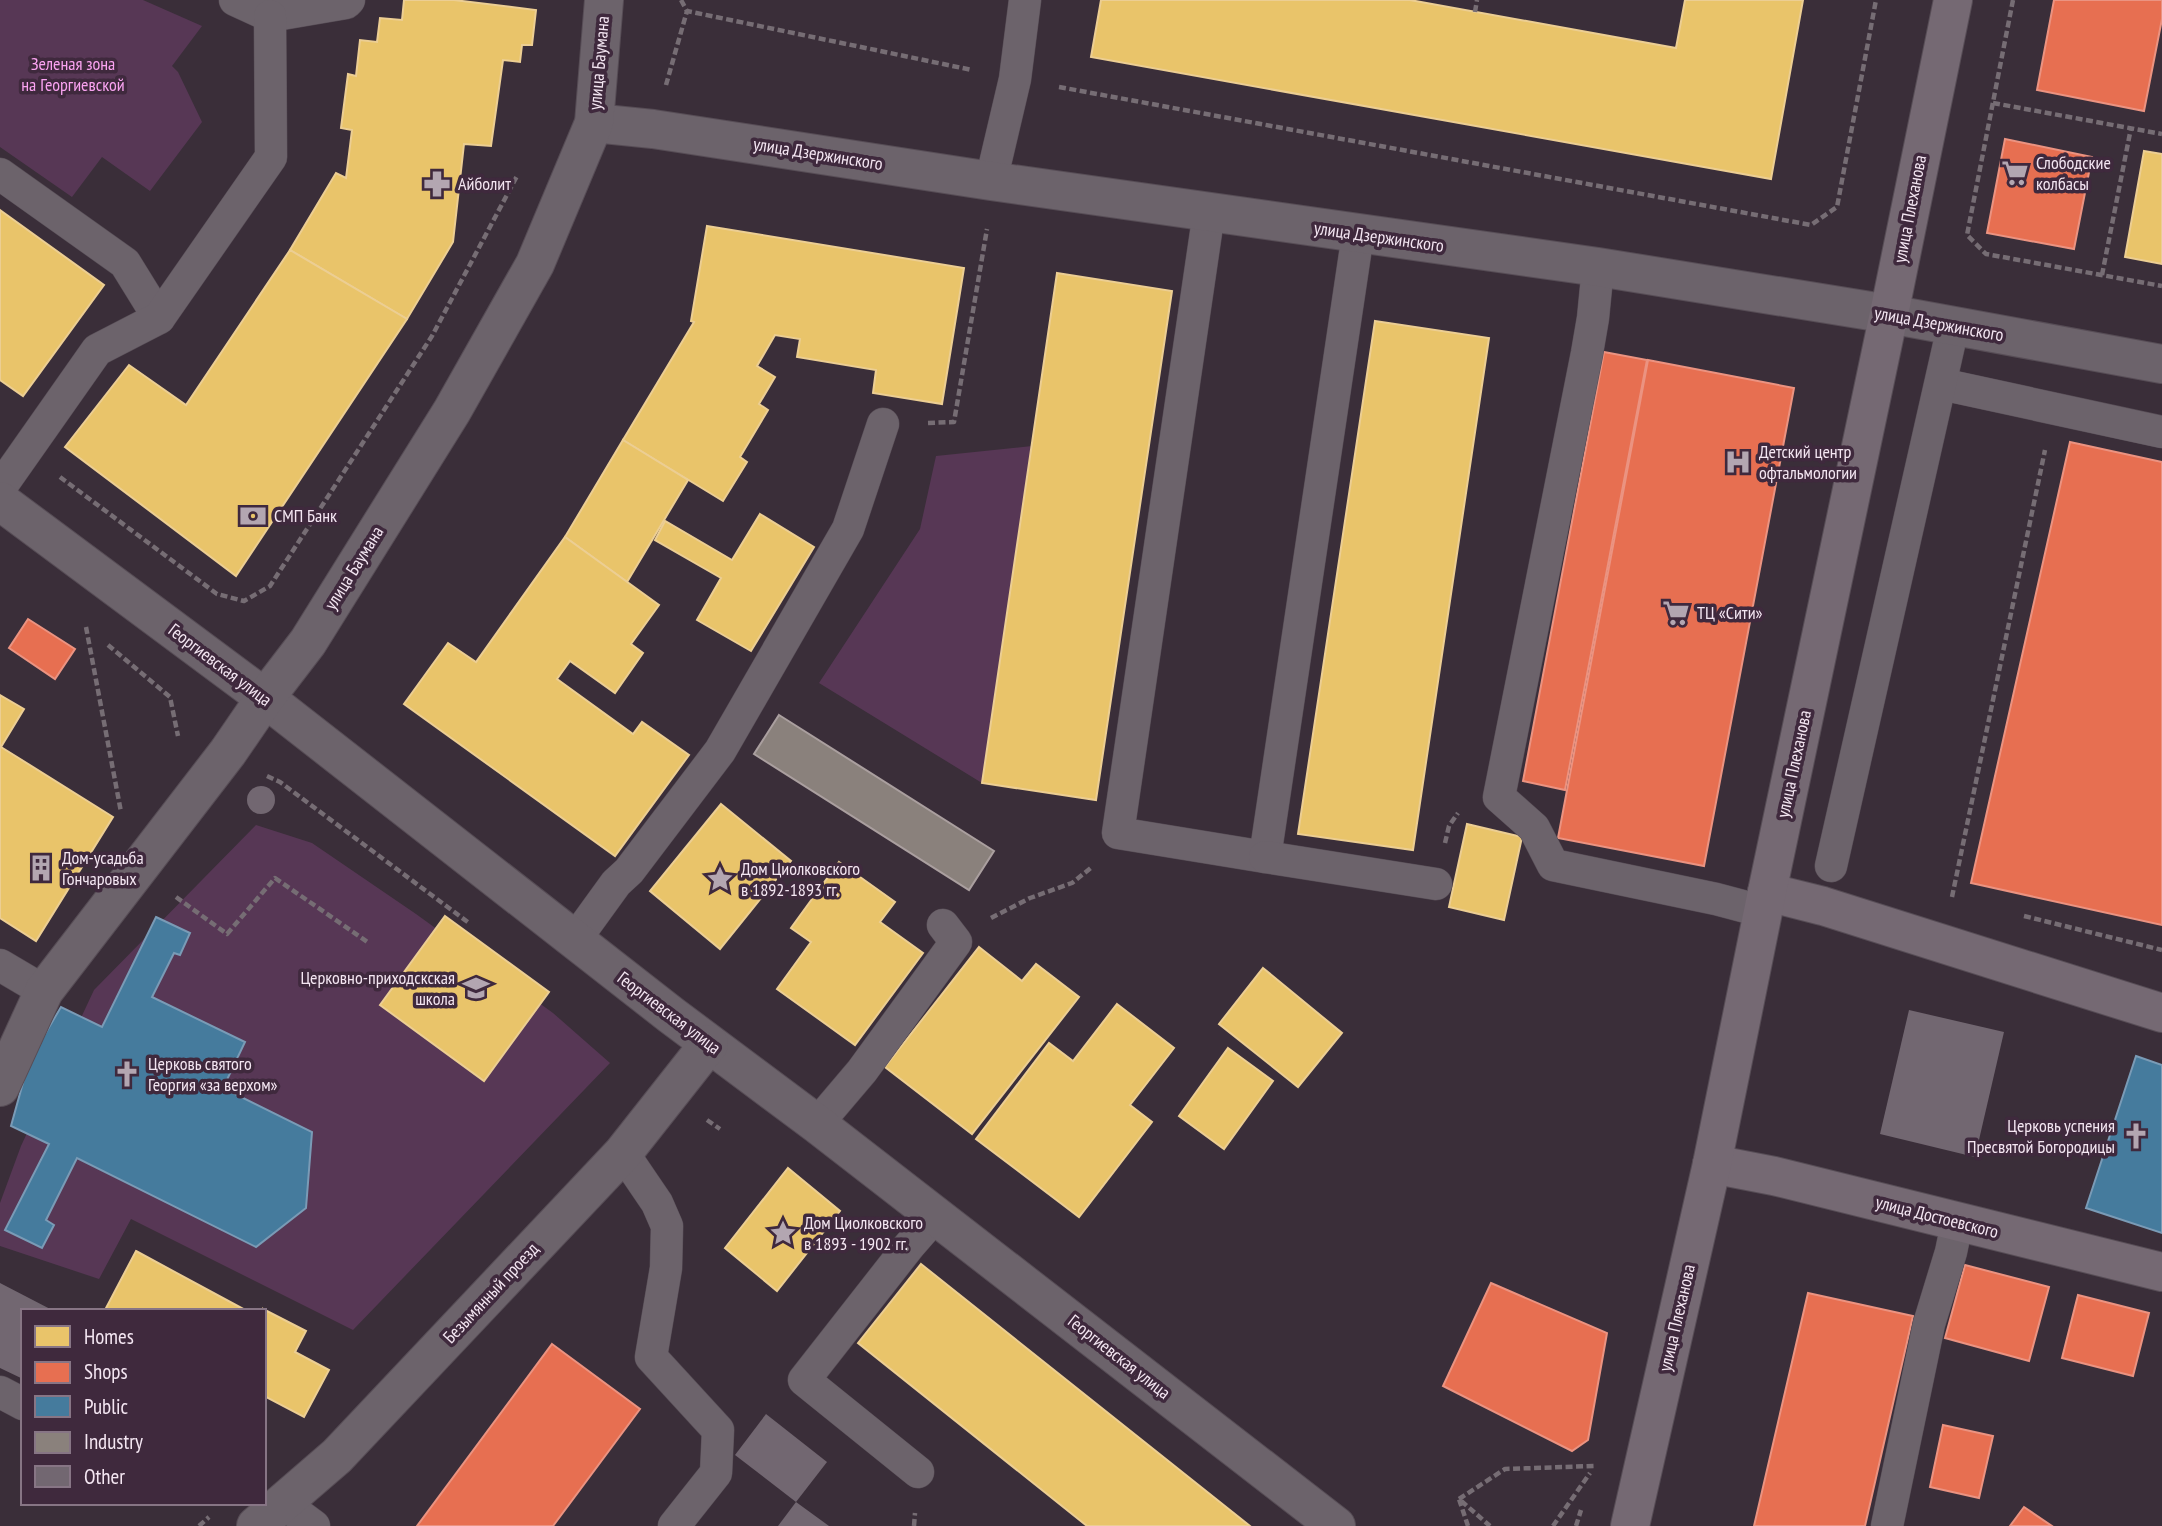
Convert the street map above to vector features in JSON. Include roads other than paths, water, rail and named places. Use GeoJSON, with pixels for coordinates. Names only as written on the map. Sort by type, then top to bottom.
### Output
{"type":"FeatureCollection","features":[{"type":"Feature","properties":{"kind":"street","name":"улица Баумана"},"geometry":{"type":"LineString","coordinates":[[0,1087],[44,991],[228,752],[308,642],[452,411],[535,264],[594,123],[604,0]]}},
{"type":"Feature","properties":{"kind":"street","name":"улица Плеханова"},"geometry":{"type":"LineString","coordinates":[[1630,1526],[1712,1164],[1953,0]]}},
{"type":"Feature","properties":{"kind":"street","name":"улица Дзержинского"},"geometry":{"type":"LineString","coordinates":[[594,123],[667,131],[991,181],[1598,267],[1889,314],[2162,364]]}},
{"type":"Feature","properties":{"kind":"street","name":"Георгиевская улица"},"geometry":{"type":"LineString","coordinates":[[0,501],[265,698],[574,941],[936,1215],[1336,1526]]}},
{"type":"Feature","properties":{"kind":"street"},"geometry":{"type":"LineString","coordinates":[[1766,902],[1845,913],[2162,1013]]}},
{"type":"Feature","properties":{"kind":"street","name":"Безымянный проезд"},"geometry":{"type":"LineString","coordinates":[[269,1514],[337,1456],[623,1153],[709,1044]]}},
{"type":"Feature","properties":{"kind":"street","name":"улица Достоевского"},"geometry":{"type":"LineString","coordinates":[[1712,1164],[1774,1176],[2162,1272]]}},
{"type":"Feature","properties":{"kind":"lane"},"geometry":{"type":"LineString","coordinates":[[234,0],[270,16],[346,3],[349,0]]}},
{"type":"Feature","properties":{"kind":"lane"},"geometry":{"type":"LineString","coordinates":[[991,181],[1015,79],[1025,0]]}},
{"type":"Feature","properties":{"kind":"lane"},"geometry":{"type":"LineString","coordinates":[[0,488],[97,350],[159,318],[271,157],[270,16]]}},
{"type":"Feature","properties":{"kind":"lane"},"geometry":{"type":"LineString","coordinates":[[0,174],[125,263],[159,318]]}},
{"type":"Feature","properties":{"kind":"lane"},"geometry":{"type":"LineString","coordinates":[[1209,212],[1118,833],[1436,884]]}},
{"type":"Feature","properties":{"kind":"lane"},"geometry":{"type":"LineString","coordinates":[[1265,856],[1358,234]]}},
{"type":"Feature","properties":{"kind":"lane"},"geometry":{"type":"LineString","coordinates":[[1598,267],[1587,353],[1499,797],[1534,828],[1553,865],[1716,899],[1766,902]]}},
{"type":"Feature","properties":{"kind":"lane"},"geometry":{"type":"LineString","coordinates":[[1831,866],[1953,327]]}},
{"type":"Feature","properties":{"kind":"lane"},"geometry":{"type":"LineString","coordinates":[[1941,384],[2162,432]]}},
{"type":"Feature","properties":{"kind":"lane"},"geometry":{"type":"LineString","coordinates":[[574,941],[720,751],[848,529],[883,424]]}},
{"type":"Feature","properties":{"kind":"lane"},"geometry":{"type":"LineString","coordinates":[[817,1124],[862,1071],[949,934]]}},
{"type":"Feature","properties":{"kind":"lane"},"geometry":{"type":"LineString","coordinates":[[0,965],[44,991]]}},
{"type":"Feature","properties":{"kind":"lane"},"geometry":{"type":"LineString","coordinates":[[623,1153],[657,1203],[667,1226],[666,1268],[651,1357],[718,1430],[716,1473],[674,1526]]}},
{"type":"Feature","properties":{"kind":"lane"},"geometry":{"type":"LineString","coordinates":[[918,1472],[804,1380],[936,1215]]}},
{"type":"Feature","properties":{"kind":"lane"},"geometry":{"type":"LineString","coordinates":[[1887,1526],[1929,1324],[1957,1223]]}},
{"type":"Feature","properties":{"kind":"lane"},"geometry":{"type":"LineString","coordinates":[[0,1392],[21,1403]]}},
{"type":"Feature","properties":{"kind":"lane"},"geometry":{"type":"LineString","coordinates":[[269,1514],[314,1526]]}},
{"type":"Feature","properties":{"kind":"place","name":"Слободские колбасы"},"geometry":{"type":"Point","coordinates":[2015,173]}},
{"type":"Feature","properties":{"kind":"place","name":"Айболит"},"geometry":{"type":"Point","coordinates":[437,184]}},
{"type":"Feature","properties":{"kind":"place","name":"Детский центр офтальмологии"},"geometry":{"type":"Point","coordinates":[1738,462]}},
{"type":"Feature","properties":{"kind":"place","name":"СМП Банк"},"geometry":{"type":"Point","coordinates":[253,516]}},
{"type":"Feature","properties":{"kind":"place","name":"ТЦ «Сити»"},"geometry":{"type":"Point","coordinates":[1676,613]}},
{"type":"Feature","properties":{"kind":"place","name":"Дом-усадьба Гончаровых"},"geometry":{"type":"Point","coordinates":[41,868]}},
{"type":"Feature","properties":{"kind":"place","name":"Дом Циолковского в 1892-1893 гг."},"geometry":{"type":"Point","coordinates":[720,879]}},
{"type":"Feature","properties":{"kind":"place","name":"Церковно-приходскская школа"},"geometry":{"type":"Point","coordinates":[476,988]}},
{"type":"Feature","properties":{"kind":"place","name":"Церковь святого Георгия «за верхом»"},"geometry":{"type":"Point","coordinates":[127,1074]}},
{"type":"Feature","properties":{"kind":"place","name":"Церковь успения Пресвятой Богородицы"},"geometry":{"type":"Point","coordinates":[2136,1136]}},
{"type":"Feature","properties":{"kind":"place","name":"Дом Циолковского в 1893 - 1902 гг."},"geometry":{"type":"Point","coordinates":[783,1233]}},
{"type":"Feature","properties":{"kind":"park label","name":"Зеленая зона на Георгиевской"},"geometry":{"type":"Point","coordinates":[73,74]}}]}
